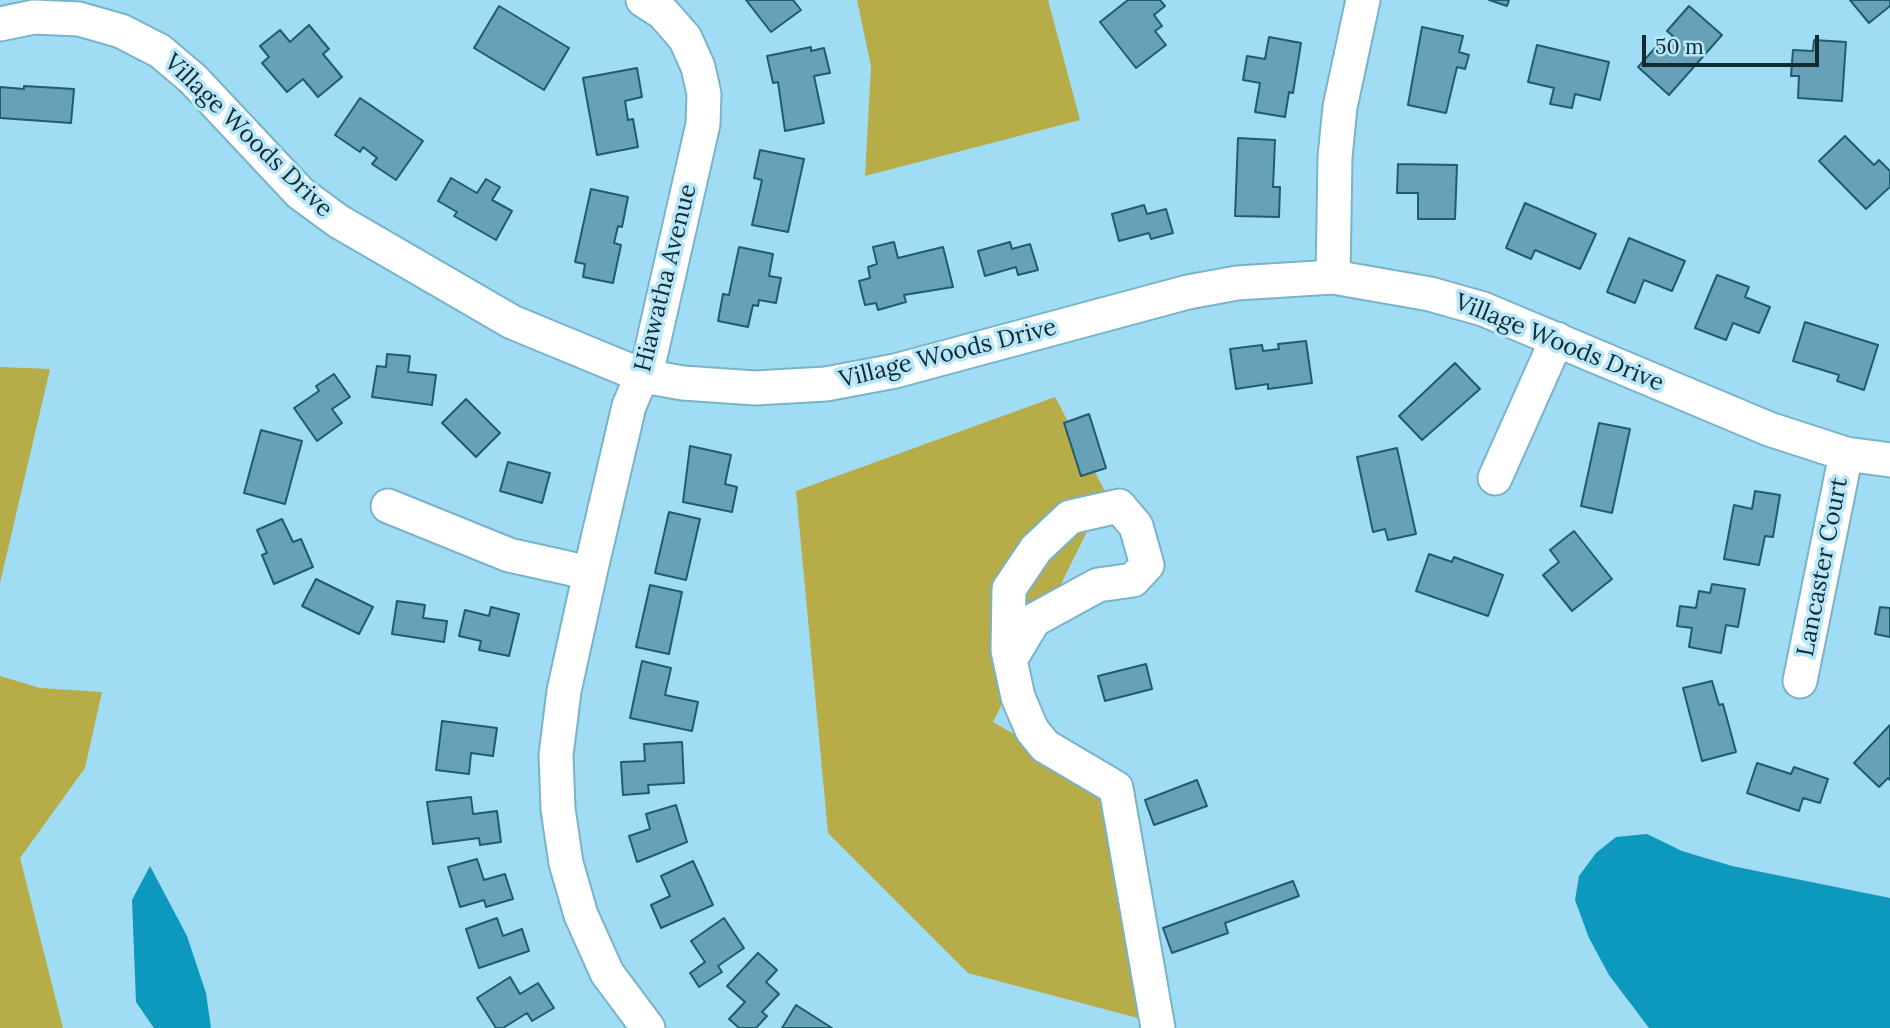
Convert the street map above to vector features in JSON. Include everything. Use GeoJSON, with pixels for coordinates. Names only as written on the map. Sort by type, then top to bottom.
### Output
{"type":"FeatureCollection","features":[{"type":"Feature","properties":{"kind":"street","name":"Hiawatha Avenue"},"geometry":{"type":"LineString","coordinates":[[643,0],[663,13],[685,38],[698,67],[704,94],[703,124],[650,357],[629,406],[590,573],[559,716],[556,754],[558,809],[566,863],[581,915],[607,973],[648,1028]]}},
{"type":"Feature","properties":{"kind":"street"},"geometry":{"type":"LineString","coordinates":[[1333,277],[1335,157],[1340,107],[1363,0]]}},
{"type":"Feature","properties":{"kind":"street","name":"Village Woods Drive"},"geometry":{"type":"LineString","coordinates":[[0,24],[34,17],[79,19],[121,31],[160,51],[193,79],[300,192],[338,221],[512,322],[643,376],[683,383],[755,388],[826,384],[895,371],[1188,292],[1237,283],[1333,277],[1430,294],[1483,309],[1769,429],[1846,454],[1890,460]]}},
{"type":"Feature","properties":{"kind":"street"},"geometry":{"type":"LineString","coordinates":[[1495,478],[1557,339]]}},
{"type":"Feature","properties":{"kind":"street","name":"Lancaster Court"},"geometry":{"type":"LineString","coordinates":[[1800,681],[1846,454]]}},
{"type":"Feature","properties":{"kind":"street"},"geometry":{"type":"LineString","coordinates":[[388,506],[509,555],[590,573]]}},
{"type":"Feature","properties":{"kind":"street"},"geometry":{"type":"LineString","coordinates":[[1010,660],[1034,620],[1098,585],[1133,580],[1147,565],[1136,526],[1119,506],[1070,517],[1036,549],[1009,589],[1010,660],[1018,697],[1032,730],[1045,746],[1116,788],[1158,1028]]}},
{"type":"Feature","properties":{"kind":"shaded area"},"geometry":{"type":"Polygon","coordinates":[[[857,0],[1048,0],[1080,120],[865,176],[871,66],[857,0]]]}},
{"type":"Feature","properties":{"kind":"shaded area"},"geometry":{"type":"Polygon","coordinates":[[[0,367],[50,369],[0,583],[0,367]]]}},
{"type":"Feature","properties":{"kind":"shaded area"},"geometry":{"type":"Polygon","coordinates":[[[1055,397],[1106,493],[993,722],[1110,790],[1153,1022],[968,973],[828,833],[796,491],[1055,397]]]}},
{"type":"Feature","properties":{"kind":"shaded area"},"geometry":{"type":"Polygon","coordinates":[[[0,676],[40,688],[102,692],[85,768],[20,858],[63,1028],[0,1028],[0,676]]]}},
{"type":"Feature","properties":{"kind":"water"},"geometry":{"type":"Polygon","coordinates":[[[1647,834],[1682,851],[1732,866],[1890,898],[1890,1028],[1649,1028],[1609,975],[1589,938],[1575,900],[1579,876],[1596,853],[1616,837],[1647,834]]]}},
{"type":"Feature","properties":{"kind":"water"},"geometry":{"type":"Polygon","coordinates":[[[150,866],[187,936],[206,993],[211,1028],[154,1028],[136,1002],[132,900],[150,866]]]}},
{"type":"Feature","properties":{"kind":"building"},"geometry":{"type":"Polygon","coordinates":[[[746,0],[793,0],[801,10],[771,32],[746,0]]]}},
{"type":"Feature","properties":{"kind":"building"},"geometry":{"type":"Polygon","coordinates":[[[1128,0],[1160,0],[1165,6],[1154,15],[1162,26],[1155,31],[1166,45],[1136,68],[1100,22],[1128,0]]]}},
{"type":"Feature","properties":{"kind":"building"},"geometry":{"type":"Polygon","coordinates":[[[1489,0],[1509,0],[1507,6],[1489,0]]]}},
{"type":"Feature","properties":{"kind":"building"},"geometry":{"type":"Polygon","coordinates":[[[1850,0],[1890,0],[1890,6],[1869,23],[1850,0]]]}},
{"type":"Feature","properties":{"kind":"building"},"geometry":{"type":"Polygon","coordinates":[[[499,6],[569,48],[544,90],[474,48],[499,6]]]}},
{"type":"Feature","properties":{"kind":"building"},"geometry":{"type":"Polygon","coordinates":[[[1689,6],[1722,35],[1669,95],[1638,67],[1657,46],[1661,50],[1673,36],[1667,31],[1689,6]]]}},
{"type":"Feature","properties":{"kind":"building"},"geometry":{"type":"Polygon","coordinates":[[[309,25],[329,49],[323,54],[342,77],[318,97],[303,79],[287,92],[262,63],[269,57],[260,46],[280,30],[290,42],[309,25]]]}},
{"type":"Feature","properties":{"kind":"building"},"geometry":{"type":"Polygon","coordinates":[[[1422,27],[1463,36],[1459,52],[1469,55],[1465,69],[1457,67],[1446,113],[1408,105],[1422,27]]]}},
{"type":"Feature","properties":{"kind":"building"},"geometry":{"type":"Polygon","coordinates":[[[1269,37],[1301,43],[1293,93],[1289,92],[1285,117],[1255,112],[1260,83],[1243,80],[1247,56],[1265,59],[1269,37]]]}},
{"type":"Feature","properties":{"kind":"building"},"geometry":{"type":"Polygon","coordinates":[[[1814,40],[1846,42],[1842,101],[1798,98],[1799,76],[1791,76],[1793,50],[1813,51],[1814,40]]]}},
{"type":"Feature","properties":{"kind":"building"},"geometry":{"type":"Polygon","coordinates":[[[1537,45],[1609,62],[1600,100],[1575,94],[1572,108],[1550,104],[1554,88],[1528,82],[1537,45]]]}},
{"type":"Feature","properties":{"kind":"building"},"geometry":{"type":"Polygon","coordinates":[[[811,47],[811,51],[824,48],[830,73],[814,76],[824,123],[785,131],[778,82],[773,83],[767,56],[811,47]]]}},
{"type":"Feature","properties":{"kind":"building"},"geometry":{"type":"Polygon","coordinates":[[[637,68],[642,97],[625,101],[628,120],[633,119],[638,147],[597,155],[583,78],[637,68]]]}},
{"type":"Feature","properties":{"kind":"building"},"geometry":{"type":"Polygon","coordinates":[[[24,86],[74,89],[71,123],[0,118],[0,87],[24,89],[24,86]]]}},
{"type":"Feature","properties":{"kind":"building"},"geometry":{"type":"Polygon","coordinates":[[[360,98],[423,141],[396,180],[372,164],[377,158],[363,147],[360,152],[335,135],[360,98]]]}},
{"type":"Feature","properties":{"kind":"building"},"geometry":{"type":"Polygon","coordinates":[[[1845,136],[1874,165],[1879,160],[1890,171],[1890,187],[1866,209],[1819,161],[1845,136]]]}},
{"type":"Feature","properties":{"kind":"building"},"geometry":{"type":"Polygon","coordinates":[[[1238,138],[1275,140],[1273,187],[1280,187],[1279,217],[1235,216],[1238,138]]]}},
{"type":"Feature","properties":{"kind":"building"},"geometry":{"type":"Polygon","coordinates":[[[760,150],[804,159],[788,232],[752,225],[762,180],[754,178],[760,150]]]}},
{"type":"Feature","properties":{"kind":"building"},"geometry":{"type":"Polygon","coordinates":[[[1398,164],[1457,165],[1455,219],[1418,219],[1418,193],[1397,193],[1398,164]]]}},
{"type":"Feature","properties":{"kind":"building"},"geometry":{"type":"Polygon","coordinates":[[[451,178],[477,193],[486,179],[500,187],[492,200],[512,211],[496,240],[454,216],[457,212],[438,201],[451,178]]]}},
{"type":"Feature","properties":{"kind":"building"},"geometry":{"type":"Polygon","coordinates":[[[591,189],[628,197],[622,227],[618,226],[614,243],[621,245],[613,283],[583,277],[585,264],[575,262],[591,189]]]}},
{"type":"Feature","properties":{"kind":"building"},"geometry":{"type":"Polygon","coordinates":[[[1525,203],[1596,234],[1580,269],[1535,250],[1531,259],[1506,248],[1525,203]]]}},
{"type":"Feature","properties":{"kind":"building"},"geometry":{"type":"Polygon","coordinates":[[[1144,205],[1147,214],[1166,209],[1173,233],[1151,239],[1149,233],[1119,241],[1112,214],[1144,205]]]}},
{"type":"Feature","properties":{"kind":"building"},"geometry":{"type":"Polygon","coordinates":[[[1629,238],[1685,261],[1672,291],[1644,280],[1635,303],[1607,292],[1629,238]]]}},
{"type":"Feature","properties":{"kind":"building"},"geometry":{"type":"Polygon","coordinates":[[[894,242],[898,258],[943,247],[953,287],[904,295],[906,302],[878,310],[876,303],[865,305],[859,281],[870,278],[868,267],[877,264],[873,247],[894,242]]]}},
{"type":"Feature","properties":{"kind":"building"},"geometry":{"type":"Polygon","coordinates":[[[1010,242],[1012,249],[1030,244],[1038,270],[1018,275],[1016,267],[985,276],[978,251],[1010,242]]]}},
{"type":"Feature","properties":{"kind":"building"},"geometry":{"type":"Polygon","coordinates":[[[739,247],[773,254],[769,276],[781,278],[776,303],[759,300],[758,306],[753,305],[748,327],[718,321],[723,294],[729,295],[739,247]]]}},
{"type":"Feature","properties":{"kind":"building"},"geometry":{"type":"Polygon","coordinates":[[[1717,275],[1749,287],[1745,297],[1770,307],[1759,333],[1733,323],[1726,340],[1695,328],[1717,275]]]}},
{"type":"Feature","properties":{"kind":"building"},"geometry":{"type":"Polygon","coordinates":[[[1805,322],[1878,345],[1864,390],[1837,381],[1839,375],[1793,361],[1805,322]]]}},
{"type":"Feature","properties":{"kind":"building"},"geometry":{"type":"Polygon","coordinates":[[[1306,341],[1312,383],[1268,389],[1268,384],[1236,389],[1230,349],[1262,345],[1263,351],[1279,349],[1278,344],[1306,341]]]}},
{"type":"Feature","properties":{"kind":"building"},"geometry":{"type":"Polygon","coordinates":[[[387,354],[410,356],[408,372],[436,375],[432,405],[372,397],[377,366],[386,367],[387,354]]]}},
{"type":"Feature","properties":{"kind":"building"},"geometry":{"type":"Polygon","coordinates":[[[1455,363],[1480,389],[1422,440],[1399,416],[1455,363]]]}},
{"type":"Feature","properties":{"kind":"building"},"geometry":{"type":"Polygon","coordinates":[[[334,374],[350,397],[332,409],[342,423],[317,441],[294,408],[319,391],[316,386],[334,374]]]}},
{"type":"Feature","properties":{"kind":"building"},"geometry":{"type":"Polygon","coordinates":[[[466,399],[500,433],[476,457],[442,423],[466,399]]]}},
{"type":"Feature","properties":{"kind":"building"},"geometry":{"type":"Polygon","coordinates":[[[1089,414],[1106,468],[1081,476],[1064,423],[1089,414]]]}},
{"type":"Feature","properties":{"kind":"building"},"geometry":{"type":"Polygon","coordinates":[[[1599,423],[1630,429],[1612,513],[1581,506],[1599,423]]]}},
{"type":"Feature","properties":{"kind":"building"},"geometry":{"type":"Polygon","coordinates":[[[261,430],[302,441],[285,504],[244,493],[261,430]]]}},
{"type":"Feature","properties":{"kind":"building"},"geometry":{"type":"Polygon","coordinates":[[[690,446],[731,455],[725,484],[737,487],[732,512],[683,502],[690,446]]]}},
{"type":"Feature","properties":{"kind":"building"},"geometry":{"type":"Polygon","coordinates":[[[1397,448],[1416,534],[1388,540],[1385,529],[1373,532],[1357,457],[1397,448]]]}},
{"type":"Feature","properties":{"kind":"building"},"geometry":{"type":"Polygon","coordinates":[[[508,462],[550,473],[542,503],[500,491],[508,462]]]}},
{"type":"Feature","properties":{"kind":"building"},"geometry":{"type":"Polygon","coordinates":[[[1755,491],[1780,495],[1773,537],[1765,536],[1759,565],[1724,559],[1734,505],[1752,509],[1755,491]]]}},
{"type":"Feature","properties":{"kind":"building"},"geometry":{"type":"Polygon","coordinates":[[[669,512],[700,519],[686,580],[655,573],[669,512]]]}},
{"type":"Feature","properties":{"kind":"building"},"geometry":{"type":"Polygon","coordinates":[[[282,519],[293,542],[301,539],[313,567],[274,584],[262,555],[267,553],[257,530],[282,519]]]}},
{"type":"Feature","properties":{"kind":"building"},"geometry":{"type":"Polygon","coordinates":[[[1574,531],[1612,579],[1572,611],[1543,575],[1559,562],[1550,550],[1574,531]]]}},
{"type":"Feature","properties":{"kind":"building"},"geometry":{"type":"Polygon","coordinates":[[[1429,554],[1452,562],[1454,557],[1503,575],[1488,616],[1416,591],[1429,554]]]}},
{"type":"Feature","properties":{"kind":"building"},"geometry":{"type":"Polygon","coordinates":[[[316,579],[373,607],[359,634],[302,606],[316,579]]]}},
{"type":"Feature","properties":{"kind":"building"},"geometry":{"type":"Polygon","coordinates":[[[1712,584],[1745,589],[1738,627],[1726,625],[1721,653],[1689,647],[1692,628],[1677,626],[1680,606],[1696,608],[1699,591],[1710,593],[1712,584]]]}},
{"type":"Feature","properties":{"kind":"building"},"geometry":{"type":"Polygon","coordinates":[[[650,585],[682,592],[669,654],[636,647],[650,585]]]}},
{"type":"Feature","properties":{"kind":"building"},"geometry":{"type":"Polygon","coordinates":[[[397,601],[425,605],[423,618],[447,621],[444,642],[392,634],[397,601]]]}},
{"type":"Feature","properties":{"kind":"building"},"geometry":{"type":"Polygon","coordinates":[[[491,607],[519,614],[509,656],[479,650],[481,641],[459,636],[465,610],[489,616],[491,607]]]}},
{"type":"Feature","properties":{"kind":"building"},"geometry":{"type":"Polygon","coordinates":[[[1880,607],[1890,608],[1890,637],[1875,634],[1880,607]]]}},
{"type":"Feature","properties":{"kind":"building"},"geometry":{"type":"Polygon","coordinates":[[[642,661],[671,668],[665,695],[698,702],[692,731],[630,718],[642,661]]]}},
{"type":"Feature","properties":{"kind":"building"},"geometry":{"type":"Polygon","coordinates":[[[1146,664],[1152,689],[1105,701],[1098,676],[1146,664]]]}},
{"type":"Feature","properties":{"kind":"building"},"geometry":{"type":"Polygon","coordinates":[[[1712,681],[1719,705],[1723,704],[1736,752],[1702,761],[1683,688],[1712,681]]]}},
{"type":"Feature","properties":{"kind":"building"},"geometry":{"type":"Polygon","coordinates":[[[442,721],[497,728],[493,756],[471,753],[469,774],[436,770],[442,721]]]}},
{"type":"Feature","properties":{"kind":"building"},"geometry":{"type":"Polygon","coordinates":[[[1890,725],[1890,780],[1888,778],[1879,787],[1854,763],[1890,725]]]}},
{"type":"Feature","properties":{"kind":"building"},"geometry":{"type":"Polygon","coordinates":[[[682,742],[684,783],[648,785],[649,793],[623,795],[621,762],[645,761],[644,744],[682,742]]]}},
{"type":"Feature","properties":{"kind":"building"},"geometry":{"type":"Polygon","coordinates":[[[1757,763],[1791,774],[1794,767],[1828,779],[1820,803],[1803,798],[1799,811],[1747,793],[1757,763]]]}},
{"type":"Feature","properties":{"kind":"building"},"geometry":{"type":"Polygon","coordinates":[[[1197,780],[1207,806],[1154,825],[1145,800],[1197,780]]]}},
{"type":"Feature","properties":{"kind":"building"},"geometry":{"type":"Polygon","coordinates":[[[471,797],[473,814],[497,811],[501,842],[480,845],[479,838],[433,844],[427,802],[471,797]]]}},
{"type":"Feature","properties":{"kind":"building"},"geometry":{"type":"Polygon","coordinates":[[[676,805],[687,842],[637,862],[629,836],[650,829],[646,814],[676,805]]]}},
{"type":"Feature","properties":{"kind":"building"},"geometry":{"type":"Polygon","coordinates":[[[477,859],[484,880],[505,874],[513,899],[486,907],[484,900],[460,907],[448,867],[477,859]]]}},
{"type":"Feature","properties":{"kind":"building"},"geometry":{"type":"Polygon","coordinates":[[[693,861],[713,905],[661,928],[651,905],[670,896],[661,876],[693,861]]]}},
{"type":"Feature","properties":{"kind":"building"},"geometry":{"type":"Polygon","coordinates":[[[1293,881],[1299,896],[1225,923],[1228,933],[1172,953],[1163,928],[1293,881]]]}},
{"type":"Feature","properties":{"kind":"building"},"geometry":{"type":"Polygon","coordinates":[[[497,918],[503,936],[522,929],[529,951],[479,968],[466,929],[497,918]]]}},
{"type":"Feature","properties":{"kind":"building"},"geometry":{"type":"Polygon","coordinates":[[[724,918],[744,948],[718,966],[722,972],[699,987],[690,973],[705,962],[691,941],[724,918]]]}},
{"type":"Feature","properties":{"kind":"building"},"geometry":{"type":"Polygon","coordinates":[[[758,953],[777,970],[766,982],[779,994],[762,1012],[767,1016],[756,1028],[739,1028],[729,1019],[745,1002],[727,986],[758,953]]]}},
{"type":"Feature","properties":{"kind":"building"},"geometry":{"type":"Polygon","coordinates":[[[510,977],[520,994],[538,983],[554,1008],[532,1021],[527,1013],[503,1028],[496,1028],[477,998],[510,977]]]}},
{"type":"Feature","properties":{"kind":"building"},"geometry":{"type":"Polygon","coordinates":[[[796,1005],[832,1028],[782,1028],[796,1005]]]}}]}
